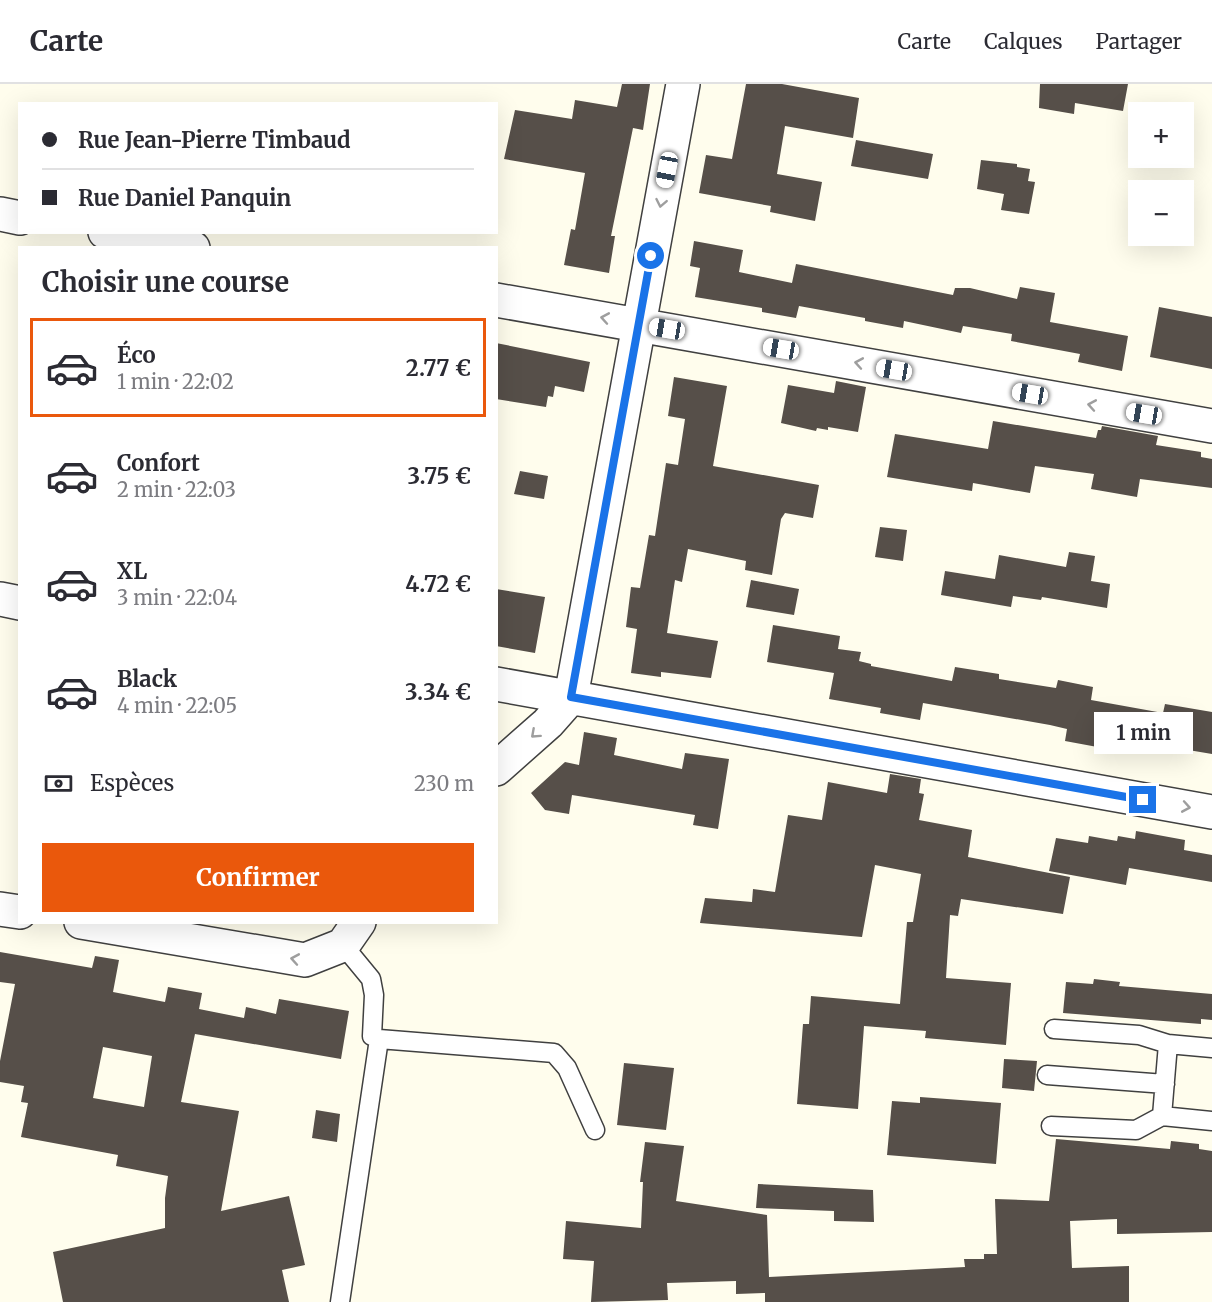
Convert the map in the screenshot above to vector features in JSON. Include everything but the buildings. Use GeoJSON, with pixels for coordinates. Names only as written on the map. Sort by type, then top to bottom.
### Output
{"type":"FeatureCollection","features":[{"type":"Feature","properties":{"kind":"street"},"geometry":{"type":"LineString","coordinates":[[498,767],[548,723],[571,697],[683,84]]}},
{"type":"Feature","properties":{"kind":"street"},"geometry":{"type":"LineString","coordinates":[[0,214],[18,218]]}},
{"type":"Feature","properties":{"kind":"street"},"geometry":{"type":"LineString","coordinates":[[116,234],[181,246]]}},
{"type":"Feature","properties":{"kind":"street"},"geometry":{"type":"LineString","coordinates":[[498,300],[1212,426]]}},
{"type":"Feature","properties":{"kind":"street"},"geometry":{"type":"LineString","coordinates":[[0,599],[18,603]]}},
{"type":"Feature","properties":{"kind":"street"},"geometry":{"type":"LineString","coordinates":[[498,684],[1212,812]]}},
{"type":"Feature","properties":{"kind":"street"},"geometry":{"type":"LineString","coordinates":[[0,909],[18,912]]}},
{"type":"Feature","properties":{"kind":"street"},"geometry":{"type":"LineString","coordinates":[[93,924],[305,960],[351,934]]}},
{"type":"Feature","properties":{"kind":"lane"},"geometry":{"type":"LineString","coordinates":[[351,934],[371,979],[374,995],[370,1029],[372,1036],[379,1039],[554,1053],[567,1068],[595,1130]]}},
{"type":"Feature","properties":{"kind":"lane"},"geometry":{"type":"LineString","coordinates":[[1054,1029],[1139,1035],[1168,1044],[1212,1048]]}},
{"type":"Feature","properties":{"kind":"lane"},"geometry":{"type":"LineString","coordinates":[[340,1302],[379,1039]]}},
{"type":"Feature","properties":{"kind":"lane"},"geometry":{"type":"LineString","coordinates":[[1162,1116],[1168,1044]]}},
{"type":"Feature","properties":{"kind":"lane"},"geometry":{"type":"LineString","coordinates":[[1047,1075],[1165,1084]]}},
{"type":"Feature","properties":{"kind":"lane"},"geometry":{"type":"LineString","coordinates":[[1051,1126],[1136,1130],[1162,1116],[1212,1121]]}},
{"type":"Feature","properties":{"kind":"route"},"geometry":{"type":"LineString","coordinates":[[651,256],[571,697],[1143,800]]}}]}
